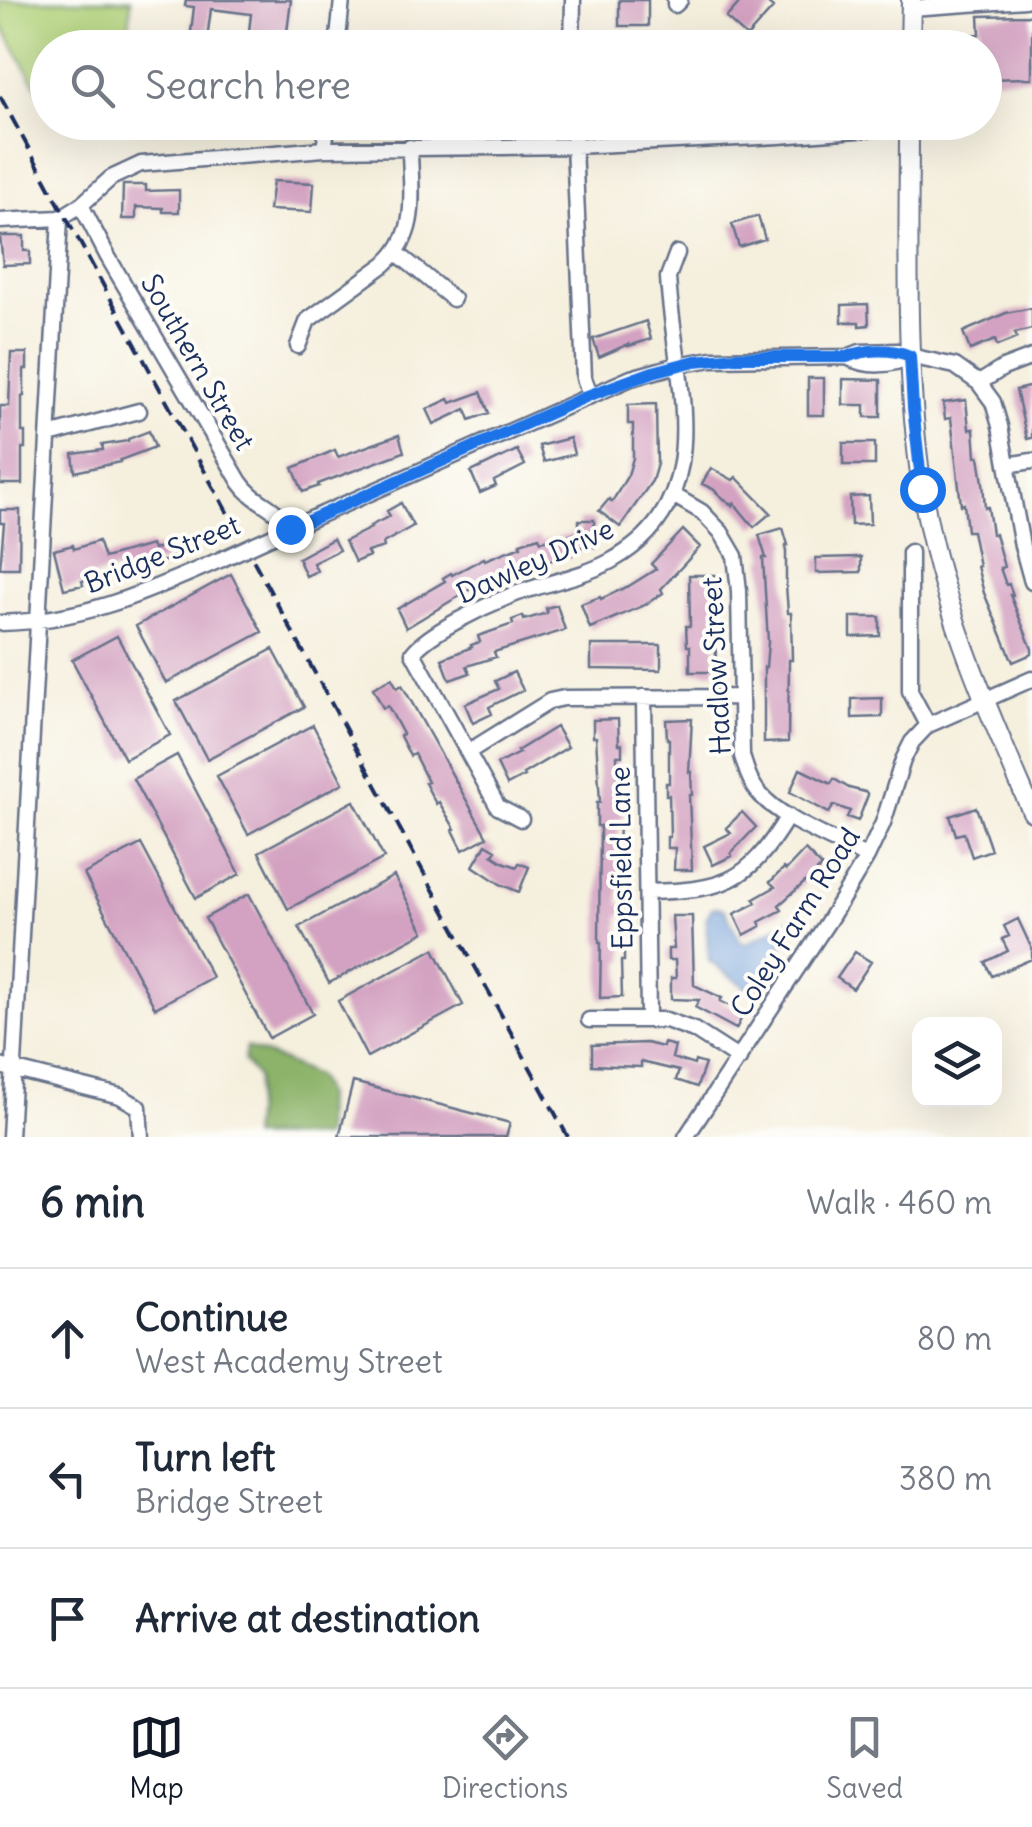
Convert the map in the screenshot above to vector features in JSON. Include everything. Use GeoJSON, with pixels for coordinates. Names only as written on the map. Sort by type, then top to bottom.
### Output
{"type":"FeatureCollection","features":[{"type":"Feature","properties":{"kind":"main road"},"geometry":{"type":"LineString","coordinates":[[910,30],[911,4]]}},
{"type":"Feature","properties":{"kind":"main road"},"geometry":{"type":"LineString","coordinates":[[909,140],[910,356],[916,440],[928,521],[944,586],[984,700],[1032,812]]}},
{"type":"Feature","properties":{"kind":"street"},"geometry":{"type":"LineString","coordinates":[[339,30],[342,0]]}},
{"type":"Feature","properties":{"kind":"street"},"geometry":{"type":"LineString","coordinates":[[572,30],[573,0]]}},
{"type":"Feature","properties":{"kind":"street"},"geometry":{"type":"LineString","coordinates":[[911,4],[1025,0]]}},
{"type":"Feature","properties":{"kind":"street"},"geometry":{"type":"LineString","coordinates":[[324,149],[325,140]]}},
{"type":"Feature","properties":{"kind":"street"},"geometry":{"type":"LineString","coordinates":[[574,140],[584,378],[590,395]]}},
{"type":"Feature","properties":{"kind":"street"},"geometry":{"type":"LineString","coordinates":[[0,222],[60,218],[110,178],[141,164],[324,149],[574,146],[696,140]]}},
{"type":"Feature","properties":{"kind":"street"},"geometry":{"type":"LineString","coordinates":[[298,346],[308,320],[397,253],[411,216],[410,147]]}},
{"type":"Feature","properties":{"kind":"street","name":"Southern Street"},"geometry":{"type":"LineString","coordinates":[[81,205],[240,482],[253,498],[276,510],[283,532]]}},
{"type":"Feature","properties":{"kind":"street"},"geometry":{"type":"LineString","coordinates":[[10,1137],[7,1068],[40,608],[60,218]]}},
{"type":"Feature","properties":{"kind":"street"},"geometry":{"type":"LineString","coordinates":[[397,253],[453,299]]}},
{"type":"Feature","properties":{"kind":"street","name":"Dawley Drive"},"geometry":{"type":"LineString","coordinates":[[521,819],[498,807],[413,653],[419,645],[500,600],[613,560],[643,537],[673,496],[685,433],[668,277],[677,253]]}},
{"type":"Feature","properties":{"kind":"street","name":"Bridge Street"},"geometry":{"type":"LineString","coordinates":[[0,623],[38,622],[111,605],[590,395],[631,378],[677,366],[738,357],[847,357],[860,352],[895,351],[955,366],[980,383]]}},
{"type":"Feature","properties":{"kind":"street"},"geometry":{"type":"LineString","coordinates":[[1032,357],[980,383],[993,402],[1000,426],[1032,582]]}},
{"type":"Feature","properties":{"kind":"street"},"geometry":{"type":"LineString","coordinates":[[50,434],[139,411]]}},
{"type":"Feature","properties":{"kind":"street"},"geometry":{"type":"LineString","coordinates":[[1007,465],[1032,461]]}},
{"type":"Feature","properties":{"kind":"street","name":"Hadlow Street"},"geometry":{"type":"LineString","coordinates":[[673,496],[702,512],[721,532],[735,556],[742,756],[750,779],[758,793],[788,816],[867,857]]}},
{"type":"Feature","properties":{"kind":"street"},"geometry":{"type":"LineString","coordinates":[[910,552],[910,691],[928,725],[1032,679]]}},
{"type":"Feature","properties":{"kind":"street","name":"Eppsfield Lane"},"geometry":{"type":"LineString","coordinates":[[644,696],[648,1018]]}},
{"type":"Feature","properties":{"kind":"street"},"geometry":{"type":"LineString","coordinates":[[468,752],[550,701],[580,697],[740,697]]}},
{"type":"Feature","properties":{"kind":"street","name":"Coley Farm Road"},"geometry":{"type":"LineString","coordinates":[[686,1137],[867,857],[883,823],[903,760],[912,742],[928,725]]}},
{"type":"Feature","properties":{"kind":"street"},"geometry":{"type":"LineString","coordinates":[[647,892],[698,890],[740,874],[768,850],[788,816]]}},
{"type":"Feature","properties":{"kind":"street"},"geometry":{"type":"LineString","coordinates":[[589,1020],[648,1018],[681,1024],[738,1059]]}},
{"type":"Feature","properties":{"kind":"street"},"geometry":{"type":"LineString","coordinates":[[7,1068],[120,1096],[139,1107],[141,1137]]}},
{"type":"Feature","properties":{"kind":"green space"},"geometry":{"type":"Polygon","coordinates":[[[0,0],[131,0],[129,30],[30,30],[30,75],[0,22],[0,0]]]}},
{"type":"Feature","properties":{"kind":"green space"},"geometry":{"type":"Polygon","coordinates":[[[246,1047],[317,1077],[325,1095],[324,1137],[251,1137],[257,1078],[244,1061],[246,1047]]]}},
{"type":"Feature","properties":{"kind":"water"},"geometry":{"type":"Polygon","coordinates":[[[712,908],[725,910],[741,942],[747,943],[792,919],[798,920],[755,990],[709,961],[706,919],[712,908]]]}},
{"type":"Feature","properties":{"kind":"building"},"geometry":{"type":"Polygon","coordinates":[[[186,0],[291,0],[287,30],[249,30],[251,14],[211,9],[208,30],[191,30],[194,7],[185,6],[186,0]]]}},
{"type":"Feature","properties":{"kind":"building"},"geometry":{"type":"Polygon","coordinates":[[[619,0],[648,0],[648,26],[619,26],[619,0]]]}},
{"type":"Feature","properties":{"kind":"building"},"geometry":{"type":"Polygon","coordinates":[[[742,0],[764,0],[773,8],[753,30],[739,30],[726,18],[742,0]]]}},
{"type":"Feature","properties":{"kind":"building"},"geometry":{"type":"Polygon","coordinates":[[[1032,15],[1032,78],[1002,79],[1002,30],[980,30],[979,16],[1032,15]]]}},
{"type":"Feature","properties":{"kind":"building"},"geometry":{"type":"Polygon","coordinates":[[[273,181],[314,183],[312,212],[269,210],[273,181]]]}},
{"type":"Feature","properties":{"kind":"building"},"geometry":{"type":"Polygon","coordinates":[[[123,185],[146,185],[146,191],[179,190],[179,212],[136,207],[136,219],[122,219],[123,185]]]}},
{"type":"Feature","properties":{"kind":"building"},"geometry":{"type":"Polygon","coordinates":[[[758,216],[765,239],[739,247],[732,224],[758,216]]]}},
{"type":"Feature","properties":{"kind":"building"},"geometry":{"type":"Polygon","coordinates":[[[0,236],[24,236],[24,251],[30,251],[30,264],[3,265],[0,236]]]}},
{"type":"Feature","properties":{"kind":"building"},"geometry":{"type":"Polygon","coordinates":[[[868,304],[869,325],[842,322],[842,305],[868,304]]]}},
{"type":"Feature","properties":{"kind":"building"},"geometry":{"type":"Polygon","coordinates":[[[1032,308],[1032,329],[1015,333],[1017,338],[997,346],[995,340],[970,350],[963,332],[1006,313],[1032,308]]]}},
{"type":"Feature","properties":{"kind":"building"},"geometry":{"type":"Polygon","coordinates":[[[646,321],[651,339],[599,357],[593,339],[646,321]]]}},
{"type":"Feature","properties":{"kind":"building"},"geometry":{"type":"Polygon","coordinates":[[[11,353],[27,353],[22,396],[22,484],[0,484],[0,406],[9,406],[11,353]]]}},
{"type":"Feature","properties":{"kind":"building"},"geometry":{"type":"Polygon","coordinates":[[[808,378],[824,378],[824,415],[808,415],[808,378]]]}},
{"type":"Feature","properties":{"kind":"building"},"geometry":{"type":"Polygon","coordinates":[[[843,379],[881,380],[881,417],[865,417],[865,405],[843,405],[843,379]]]}},
{"type":"Feature","properties":{"kind":"building"},"geometry":{"type":"Polygon","coordinates":[[[1032,386],[1032,438],[1027,439],[1016,390],[1032,386]]]}},
{"type":"Feature","properties":{"kind":"building"},"geometry":{"type":"Polygon","coordinates":[[[481,392],[489,413],[470,420],[466,409],[434,424],[427,409],[481,392]]]}},
{"type":"Feature","properties":{"kind":"building"},"geometry":{"type":"Polygon","coordinates":[[[966,400],[969,429],[974,429],[979,456],[985,508],[988,507],[992,534],[1004,567],[1000,568],[1032,649],[1032,654],[1013,662],[984,593],[972,531],[967,531],[964,504],[961,505],[951,418],[945,419],[943,403],[966,400]]]}},
{"type":"Feature","properties":{"kind":"building"},"geometry":{"type":"Polygon","coordinates":[[[656,404],[657,464],[652,481],[620,527],[599,511],[609,499],[612,502],[633,458],[633,424],[628,424],[628,405],[656,404]]]}},
{"type":"Feature","properties":{"kind":"building"},"geometry":{"type":"Polygon","coordinates":[[[149,431],[155,447],[120,462],[75,472],[73,454],[103,450],[102,445],[128,441],[149,431]]]}},
{"type":"Feature","properties":{"kind":"building"},"geometry":{"type":"Polygon","coordinates":[[[399,435],[404,452],[303,492],[293,468],[335,450],[338,457],[399,435]]]}},
{"type":"Feature","properties":{"kind":"building"},"geometry":{"type":"Polygon","coordinates":[[[570,438],[574,454],[544,462],[539,446],[570,438]]]}},
{"type":"Feature","properties":{"kind":"building"},"geometry":{"type":"Polygon","coordinates":[[[843,443],[875,443],[875,465],[843,465],[843,443]]]}},
{"type":"Feature","properties":{"kind":"building"},"geometry":{"type":"Polygon","coordinates":[[[517,450],[525,465],[480,493],[471,472],[517,450]]]}},
{"type":"Feature","properties":{"kind":"building"},"geometry":{"type":"Polygon","coordinates":[[[711,468],[733,480],[736,477],[771,513],[754,527],[734,503],[732,506],[702,484],[711,468]]]}},
{"type":"Feature","properties":{"kind":"building"},"geometry":{"type":"Polygon","coordinates":[[[869,496],[870,524],[851,525],[850,497],[869,496]]]}},
{"type":"Feature","properties":{"kind":"building"},"geometry":{"type":"Polygon","coordinates":[[[401,503],[413,526],[355,562],[345,541],[390,516],[387,511],[401,503]]]}},
{"type":"Feature","properties":{"kind":"building"},"geometry":{"type":"Polygon","coordinates":[[[0,510],[20,510],[19,568],[0,568],[4,523],[0,523],[0,510]]]}},
{"type":"Feature","properties":{"kind":"building"},"geometry":{"type":"Polygon","coordinates":[[[579,520],[594,520],[595,547],[571,547],[572,555],[520,568],[469,590],[406,628],[397,609],[445,581],[443,578],[451,573],[539,537],[541,541],[579,533],[579,520]]]}},
{"type":"Feature","properties":{"kind":"building"},"geometry":{"type":"Polygon","coordinates":[[[783,528],[788,545],[786,585],[791,613],[788,742],[764,743],[766,558],[759,535],[783,528]]]}},
{"type":"Feature","properties":{"kind":"building"},"geometry":{"type":"Polygon","coordinates":[[[683,530],[700,547],[661,589],[663,593],[643,606],[590,628],[581,604],[629,586],[656,569],[651,564],[683,530]]]}},
{"type":"Feature","properties":{"kind":"building"},"geometry":{"type":"Polygon","coordinates":[[[333,539],[339,550],[313,563],[317,571],[306,576],[298,558],[333,539]]]}},
{"type":"Feature","properties":{"kind":"building"},"geometry":{"type":"Polygon","coordinates":[[[98,541],[104,558],[168,544],[173,558],[118,577],[115,570],[64,589],[54,550],[73,545],[74,549],[98,541]]]}},
{"type":"Feature","properties":{"kind":"building"},"geometry":{"type":"Polygon","coordinates":[[[861,557],[861,572],[816,573],[816,558],[861,557]]]}},
{"type":"Feature","properties":{"kind":"building"},"geometry":{"type":"Polygon","coordinates":[[[231,574],[262,632],[166,683],[136,626],[231,574]]]}},
{"type":"Feature","properties":{"kind":"building"},"geometry":{"type":"Polygon","coordinates":[[[689,575],[715,575],[716,672],[690,672],[686,626],[690,626],[689,575]]]}},
{"type":"Feature","properties":{"kind":"building"},"geometry":{"type":"Polygon","coordinates":[[[557,605],[565,630],[494,652],[496,657],[467,666],[470,673],[450,680],[442,659],[472,647],[480,642],[478,636],[513,624],[512,620],[547,613],[546,608],[557,605]]]}},
{"type":"Feature","properties":{"kind":"building"},"geometry":{"type":"Polygon","coordinates":[[[851,617],[880,617],[880,636],[851,637],[851,617]]]}},
{"type":"Feature","properties":{"kind":"building"},"geometry":{"type":"Polygon","coordinates":[[[117,636],[170,735],[125,759],[72,660],[117,636]]]}},
{"type":"Feature","properties":{"kind":"building"},"geometry":{"type":"Polygon","coordinates":[[[591,645],[661,645],[661,670],[591,669],[591,645]]]}},
{"type":"Feature","properties":{"kind":"building"},"geometry":{"type":"Polygon","coordinates":[[[273,649],[304,707],[207,759],[176,701],[273,649]]]}},
{"type":"Feature","properties":{"kind":"building"},"geometry":{"type":"Polygon","coordinates":[[[514,672],[523,690],[489,707],[492,714],[473,723],[465,704],[499,689],[495,681],[514,672]]]}},
{"type":"Feature","properties":{"kind":"building"},"geometry":{"type":"Polygon","coordinates":[[[392,678],[397,688],[402,685],[487,837],[463,850],[455,829],[425,783],[428,782],[414,754],[410,756],[388,706],[383,708],[373,688],[392,678]]]}},
{"type":"Feature","properties":{"kind":"building"},"geometry":{"type":"Polygon","coordinates":[[[882,698],[882,717],[852,718],[852,699],[882,698]]]}},
{"type":"Feature","properties":{"kind":"building"},"geometry":{"type":"Polygon","coordinates":[[[618,719],[622,756],[617,756],[618,786],[622,786],[623,794],[623,826],[619,826],[618,844],[623,844],[623,855],[619,855],[619,875],[623,875],[624,886],[619,886],[619,904],[624,904],[624,915],[619,915],[619,932],[624,932],[622,997],[600,998],[600,802],[593,720],[618,719]]]}},
{"type":"Feature","properties":{"kind":"building"},"geometry":{"type":"Polygon","coordinates":[[[692,719],[692,870],[674,870],[675,848],[667,848],[670,837],[666,720],[692,719]]]}},
{"type":"Feature","properties":{"kind":"building"},"geometry":{"type":"Polygon","coordinates":[[[313,725],[343,783],[248,834],[217,776],[313,725]]]}},
{"type":"Feature","properties":{"kind":"building"},"geometry":{"type":"Polygon","coordinates":[[[556,727],[568,747],[507,785],[497,764],[556,727]]]}},
{"type":"Feature","properties":{"kind":"building"},"geometry":{"type":"Polygon","coordinates":[[[177,755],[240,874],[196,898],[133,779],[177,755]]]}},
{"type":"Feature","properties":{"kind":"building"},"geometry":{"type":"Polygon","coordinates":[[[800,769],[831,784],[834,779],[865,792],[868,795],[858,821],[847,817],[850,811],[834,805],[829,813],[790,792],[800,769]]]}},
{"type":"Feature","properties":{"kind":"building"},"geometry":{"type":"Polygon","coordinates":[[[354,801],[384,858],[288,909],[259,852],[354,801]]]}},
{"type":"Feature","properties":{"kind":"building"},"geometry":{"type":"Polygon","coordinates":[[[976,807],[991,850],[972,857],[964,833],[956,835],[950,816],[976,807]]]}},
{"type":"Feature","properties":{"kind":"building"},"geometry":{"type":"Polygon","coordinates":[[[742,812],[756,827],[732,856],[713,865],[704,846],[731,833],[726,828],[742,812]]]}},
{"type":"Feature","properties":{"kind":"building"},"geometry":{"type":"Polygon","coordinates":[[[141,844],[212,977],[155,1008],[84,874],[141,844]]]}},
{"type":"Feature","properties":{"kind":"building"},"geometry":{"type":"Polygon","coordinates":[[[486,844],[496,850],[492,855],[503,862],[529,867],[519,892],[473,866],[486,844]]]}},
{"type":"Feature","properties":{"kind":"building"},"geometry":{"type":"Polygon","coordinates":[[[805,850],[822,867],[779,905],[782,910],[744,935],[734,914],[775,887],[770,882],[805,850]]]}},
{"type":"Feature","properties":{"kind":"building"},"geometry":{"type":"Polygon","coordinates":[[[394,876],[424,932],[329,983],[299,927],[394,876]]]}},
{"type":"Feature","properties":{"kind":"building"},"geometry":{"type":"Polygon","coordinates":[[[249,894],[313,1014],[269,1038],[205,918],[249,894]]]}},
{"type":"Feature","properties":{"kind":"building"},"geometry":{"type":"Polygon","coordinates":[[[672,916],[692,916],[694,985],[744,1013],[736,1029],[695,1007],[699,1000],[671,999],[671,978],[676,978],[675,960],[668,960],[668,949],[674,949],[672,916]]]}},
{"type":"Feature","properties":{"kind":"building"},"geometry":{"type":"Polygon","coordinates":[[[1018,919],[1032,949],[1032,959],[992,976],[985,962],[1008,951],[1002,939],[1009,936],[1004,926],[1018,919]]]}},
{"type":"Feature","properties":{"kind":"building"},"geometry":{"type":"Polygon","coordinates":[[[434,949],[463,1005],[367,1057],[338,1001],[434,949]]]}},
{"type":"Feature","properties":{"kind":"building"},"geometry":{"type":"Polygon","coordinates":[[[855,952],[871,962],[853,989],[837,978],[855,952]]]}},
{"type":"Feature","properties":{"kind":"building"},"geometry":{"type":"Polygon","coordinates":[[[592,1045],[675,1046],[672,1058],[705,1064],[697,1087],[676,1080],[679,1071],[641,1062],[641,1067],[592,1065],[592,1045]]]}},
{"type":"Feature","properties":{"kind":"building"},"geometry":{"type":"Polygon","coordinates":[[[353,1082],[510,1123],[506,1137],[339,1137],[353,1082]]]}},
{"type":"Feature","properties":{"kind":"railway"},"geometry":{"type":"LineString","coordinates":[[0,96],[568,1137]]}},
{"type":"Feature","properties":{"kind":"route"},"geometry":{"type":"LineString","coordinates":[[290,529],[631,378],[695,361],[738,357],[847,357],[860,352],[895,351],[910,356],[922,489]]}}]}
